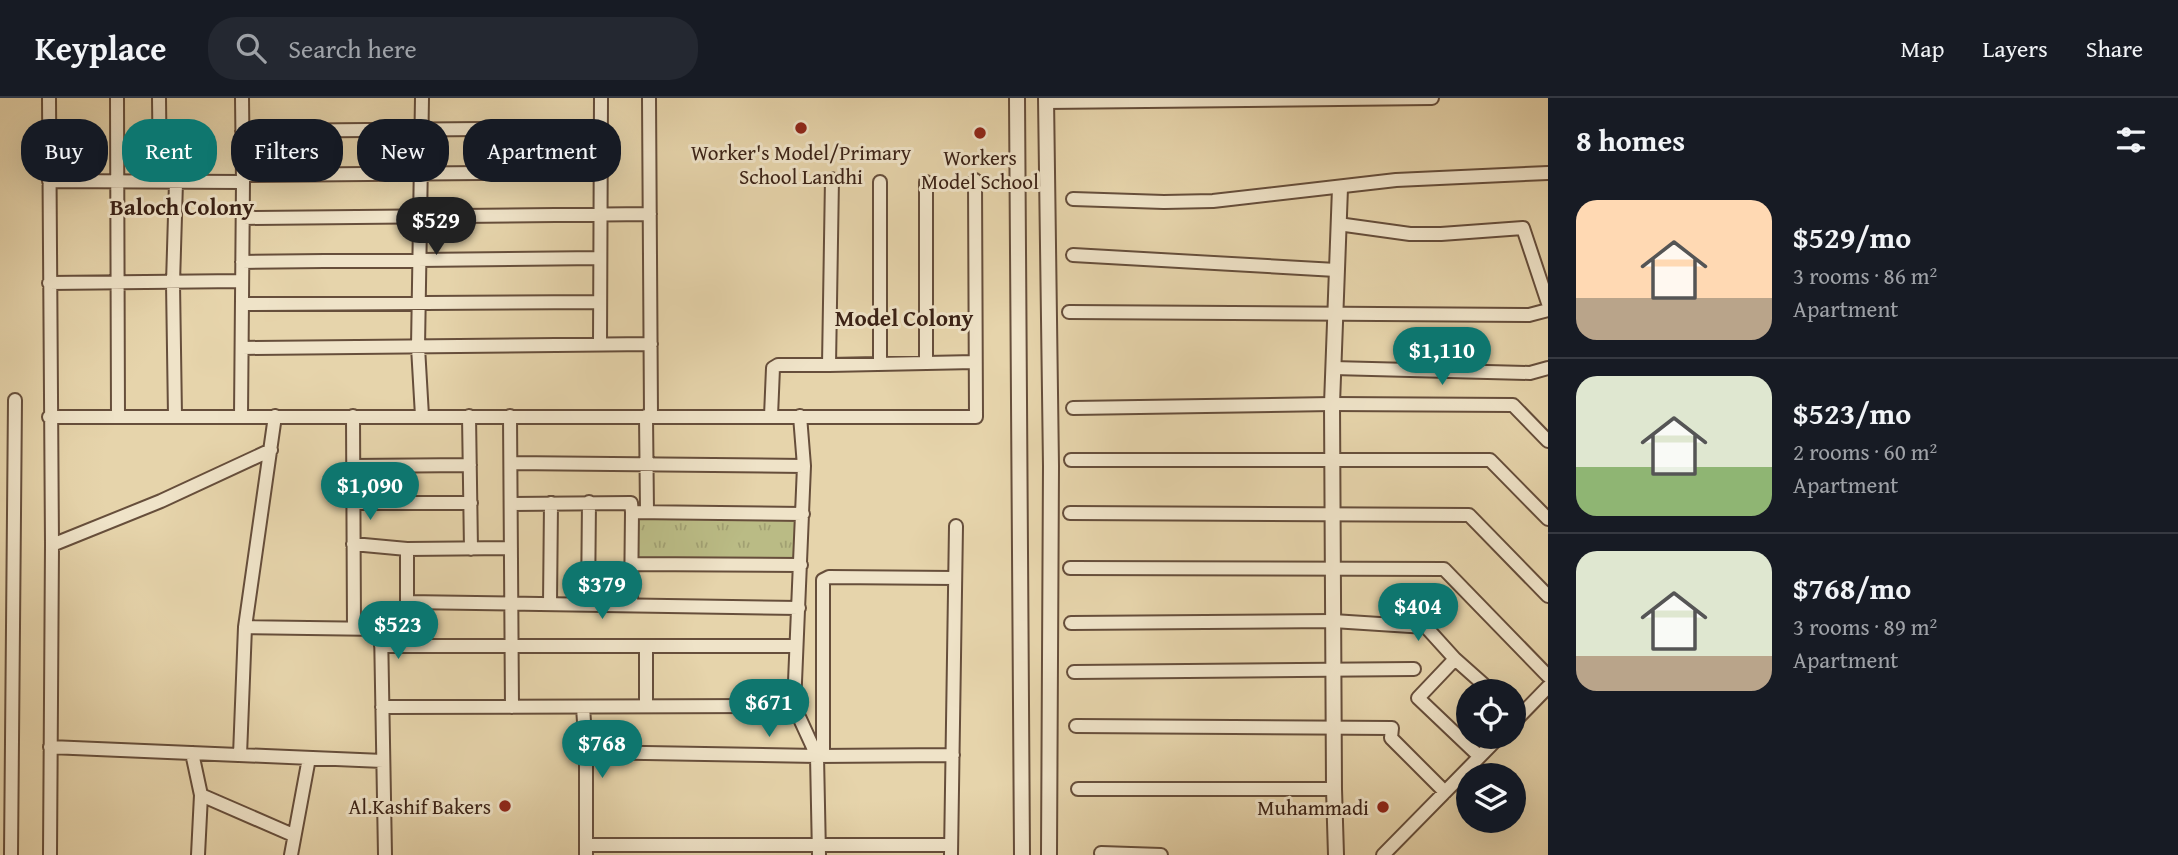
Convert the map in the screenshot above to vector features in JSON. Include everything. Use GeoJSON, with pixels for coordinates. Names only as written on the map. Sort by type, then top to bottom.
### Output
{"type":"FeatureCollection","features":[{"type":"Feature","properties":{"kind":"street"},"geometry":{"type":"LineString","coordinates":[[49,98],[49,119]]}},
{"type":"Feature","properties":{"kind":"street"},"geometry":{"type":"LineString","coordinates":[[117,98],[118,416]]}},
{"type":"Feature","properties":{"kind":"street"},"geometry":{"type":"LineString","coordinates":[[159,98],[159,119]]}},
{"type":"Feature","properties":{"kind":"street"},"geometry":{"type":"LineString","coordinates":[[242,98],[243,119]]}},
{"type":"Feature","properties":{"kind":"street"},"geometry":{"type":"LineString","coordinates":[[422,98],[422,119]]}},
{"type":"Feature","properties":{"kind":"street"},"geometry":{"type":"LineString","coordinates":[[601,98],[601,119]]}},
{"type":"Feature","properties":{"kind":"street"},"geometry":{"type":"LineString","coordinates":[[647,511],[646,464],[651,344],[649,98]]}},
{"type":"Feature","properties":{"kind":"street"},"geometry":{"type":"LineString","coordinates":[[1017,98],[1022,855]]}},
{"type":"Feature","properties":{"kind":"street"},"geometry":{"type":"LineString","coordinates":[[1049,855],[1051,466],[1046,100],[1430,98]]}},
{"type":"Feature","properties":{"kind":"street"},"geometry":{"type":"LineString","coordinates":[[1073,199],[1213,201],[1396,180],[1548,173]]}},
{"type":"Feature","properties":{"kind":"street"},"geometry":{"type":"LineString","coordinates":[[830,365],[832,179]]}},
{"type":"Feature","properties":{"kind":"street"},"geometry":{"type":"LineString","coordinates":[[49,417],[975,417],[975,180]]}},
{"type":"Feature","properties":{"kind":"street"},"geometry":{"type":"LineString","coordinates":[[108,181],[122,181]]}},
{"type":"Feature","properties":{"kind":"street"},"geometry":{"type":"LineString","coordinates":[[49,182],[52,545],[50,855]]}},
{"type":"Feature","properties":{"kind":"street"},"geometry":{"type":"LineString","coordinates":[[175,416],[173,283],[176,182]]}},
{"type":"Feature","properties":{"kind":"street"},"geometry":{"type":"LineString","coordinates":[[241,416],[243,182]]}},
{"type":"Feature","properties":{"kind":"street"},"geometry":{"type":"LineString","coordinates":[[421,182],[418,347],[422,416]]}},
{"type":"Feature","properties":{"kind":"street"},"geometry":{"type":"LineString","coordinates":[[600,182],[600,345]]}},
{"type":"Feature","properties":{"kind":"street"},"geometry":{"type":"LineString","coordinates":[[880,182],[880,363]]}},
{"type":"Feature","properties":{"kind":"street"},"geometry":{"type":"LineString","coordinates":[[926,182],[926,363]]}},
{"type":"Feature","properties":{"kind":"street"},"geometry":{"type":"LineString","coordinates":[[1336,855],[1332,404],[1340,188]]}},
{"type":"Feature","properties":{"kind":"street"},"geometry":{"type":"LineString","coordinates":[[243,218],[650,214]]}},
{"type":"Feature","properties":{"kind":"street"},"geometry":{"type":"LineString","coordinates":[[1338,224],[1410,234],[1523,228],[1548,303]]}},
{"type":"Feature","properties":{"kind":"street"},"geometry":{"type":"LineString","coordinates":[[1073,255],[1336,270]]}},
{"type":"Feature","properties":{"kind":"street"},"geometry":{"type":"LineString","coordinates":[[242,262],[600,258]]}},
{"type":"Feature","properties":{"kind":"street"},"geometry":{"type":"LineString","coordinates":[[49,283],[242,281]]}},
{"type":"Feature","properties":{"kind":"street"},"geometry":{"type":"LineString","coordinates":[[242,304],[600,302]]}},
{"type":"Feature","properties":{"kind":"street"},"geometry":{"type":"LineString","coordinates":[[1069,312],[1529,315],[1548,310]]}},
{"type":"Feature","properties":{"kind":"street"},"geometry":{"type":"LineString","coordinates":[[242,348],[651,344]]}},
{"type":"Feature","properties":{"kind":"street"},"geometry":{"type":"LineString","coordinates":[[771,416],[773,368],[778,365],[975,362]]}},
{"type":"Feature","properties":{"kind":"street"},"geometry":{"type":"LineString","coordinates":[[1333,368],[1530,373],[1548,368]]}},
{"type":"Feature","properties":{"kind":"street"},"geometry":{"type":"LineString","coordinates":[[11,855],[6,747],[14,544],[15,400]]}},
{"type":"Feature","properties":{"kind":"street"},"geometry":{"type":"LineString","coordinates":[[1073,408],[1332,404],[1513,405],[1548,441]]}},
{"type":"Feature","properties":{"kind":"street"},"geometry":{"type":"LineString","coordinates":[[240,755],[245,627],[275,416]]}},
{"type":"Feature","properties":{"kind":"street"},"geometry":{"type":"LineString","coordinates":[[353,416],[354,628]]}},
{"type":"Feature","properties":{"kind":"street"},"geometry":{"type":"LineString","coordinates":[[469,416],[471,549]]}},
{"type":"Feature","properties":{"kind":"street"},"geometry":{"type":"LineString","coordinates":[[510,416],[512,707]]}},
{"type":"Feature","properties":{"kind":"street"},"geometry":{"type":"LineString","coordinates":[[800,416],[804,466],[794,706],[820,756]]}},
{"type":"Feature","properties":{"kind":"street"},"geometry":{"type":"LineString","coordinates":[[52,545],[161,501],[271,450]]}},
{"type":"Feature","properties":{"kind":"street"},"geometry":{"type":"LineString","coordinates":[[1071,460],[1490,460],[1548,519]]}},
{"type":"Feature","properties":{"kind":"street"},"geometry":{"type":"LineString","coordinates":[[511,463],[804,466]]}},
{"type":"Feature","properties":{"kind":"street"},"geometry":{"type":"LineString","coordinates":[[353,466],[470,465]]}},
{"type":"Feature","properties":{"kind":"street"},"geometry":{"type":"LineString","coordinates":[[588,604],[589,502]]}},
{"type":"Feature","properties":{"kind":"street"},"geometry":{"type":"LineString","coordinates":[[353,503],[471,503]]}},
{"type":"Feature","properties":{"kind":"street"},"geometry":{"type":"LineString","coordinates":[[550,604],[551,503]]}},
{"type":"Feature","properties":{"kind":"street"},"geometry":{"type":"LineString","coordinates":[[511,504],[631,503],[631,605]]}},
{"type":"Feature","properties":{"kind":"street"},"geometry":{"type":"LineString","coordinates":[[632,512],[803,513]]}},
{"type":"Feature","properties":{"kind":"street"},"geometry":{"type":"LineString","coordinates":[[1070,513],[1469,515],[1548,596]]}},
{"type":"Feature","properties":{"kind":"street"},"geometry":{"type":"LineString","coordinates":[[583,706],[586,850],[951,850],[956,526]]}},
{"type":"Feature","properties":{"kind":"street"},"geometry":{"type":"LineString","coordinates":[[0,544],[14,544]]}},
{"type":"Feature","properties":{"kind":"street"},"geometry":{"type":"LineString","coordinates":[[354,544],[407,549],[511,548]]}},
{"type":"Feature","properties":{"kind":"street"},"geometry":{"type":"LineString","coordinates":[[407,549],[407,602],[799,608]]}},
{"type":"Feature","properties":{"kind":"street"},"geometry":{"type":"LineString","coordinates":[[631,564],[801,565]]}},
{"type":"Feature","properties":{"kind":"street"},"geometry":{"type":"LineString","coordinates":[[1070,568],[1444,569],[1548,676]]}},
{"type":"Feature","properties":{"kind":"street"},"geometry":{"type":"LineString","coordinates":[[819,850],[823,580],[955,578]]}},
{"type":"Feature","properties":{"kind":"street"},"geometry":{"type":"LineString","coordinates":[[1071,623],[1333,621],[1426,627],[1455,659],[1478,679]]}},
{"type":"Feature","properties":{"kind":"street"},"geometry":{"type":"LineString","coordinates":[[245,627],[381,629],[386,855]]}},
{"type":"Feature","properties":{"kind":"street"},"geometry":{"type":"LineString","coordinates":[[381,646],[795,646]]}},
{"type":"Feature","properties":{"kind":"street"},"geometry":{"type":"LineString","coordinates":[[646,646],[646,706]]}},
{"type":"Feature","properties":{"kind":"street"},"geometry":{"type":"LineString","coordinates":[[1455,659],[1418,698],[1479,756]]}},
{"type":"Feature","properties":{"kind":"street"},"geometry":{"type":"LineString","coordinates":[[1074,672],[1414,669]]}},
{"type":"Feature","properties":{"kind":"street"},"geometry":{"type":"LineString","coordinates":[[1526,708],[1548,687]]}},
{"type":"Feature","properties":{"kind":"street"},"geometry":{"type":"LineString","coordinates":[[382,707],[794,706]]}},
{"type":"Feature","properties":{"kind":"street"},"geometry":{"type":"LineString","coordinates":[[1076,726],[1392,729],[1391,738],[1445,792]]}},
{"type":"Feature","properties":{"kind":"street"},"geometry":{"type":"LineString","coordinates":[[50,747],[383,761]]}},
{"type":"Feature","properties":{"kind":"street"},"geometry":{"type":"LineString","coordinates":[[1383,855],[1486,749]]}},
{"type":"Feature","properties":{"kind":"street"},"geometry":{"type":"LineString","coordinates":[[586,752],[953,755]]}},
{"type":"Feature","properties":{"kind":"street"},"geometry":{"type":"LineString","coordinates":[[192,753],[201,795],[198,855]]}},
{"type":"Feature","properties":{"kind":"street"},"geometry":{"type":"LineString","coordinates":[[290,855],[309,758]]}},
{"type":"Feature","properties":{"kind":"street"},"geometry":{"type":"LineString","coordinates":[[1078,789],[1334,789]]}},
{"type":"Feature","properties":{"kind":"street"},"geometry":{"type":"LineString","coordinates":[[201,795],[293,835]]}},
{"type":"Feature","properties":{"kind":"street"},"geometry":{"type":"LineString","coordinates":[[1101,853],[1161,855]]}},
{"type":"Feature","properties":{"kind":"green space"},"geometry":{"type":"Polygon","coordinates":[[[635,514],[798,518],[797,559],[635,560],[635,514]]]}},
{"type":"Feature","properties":{"kind":"place","name":"Worker's Model/Primary School Landhi"},"geometry":{"type":"Point","coordinates":[801,128]}},
{"type":"Feature","properties":{"kind":"place","name":"Workers Model School"},"geometry":{"type":"Point","coordinates":[980,133]}},
{"type":"Feature","properties":{"kind":"place","name":"Al.Kashif Bakers"},"geometry":{"type":"Point","coordinates":[505,806]}},
{"type":"Feature","properties":{"kind":"place","name":"Muhammadi"},"geometry":{"type":"Point","coordinates":[1383,807]}},
{"type":"Feature","properties":{"kind":"district","name":"Baloch Colony"},"geometry":{"type":"Point","coordinates":[182,206]}},
{"type":"Feature","properties":{"kind":"district","name":"Model Colony"},"geometry":{"type":"Point","coordinates":[904,317]}}]}
